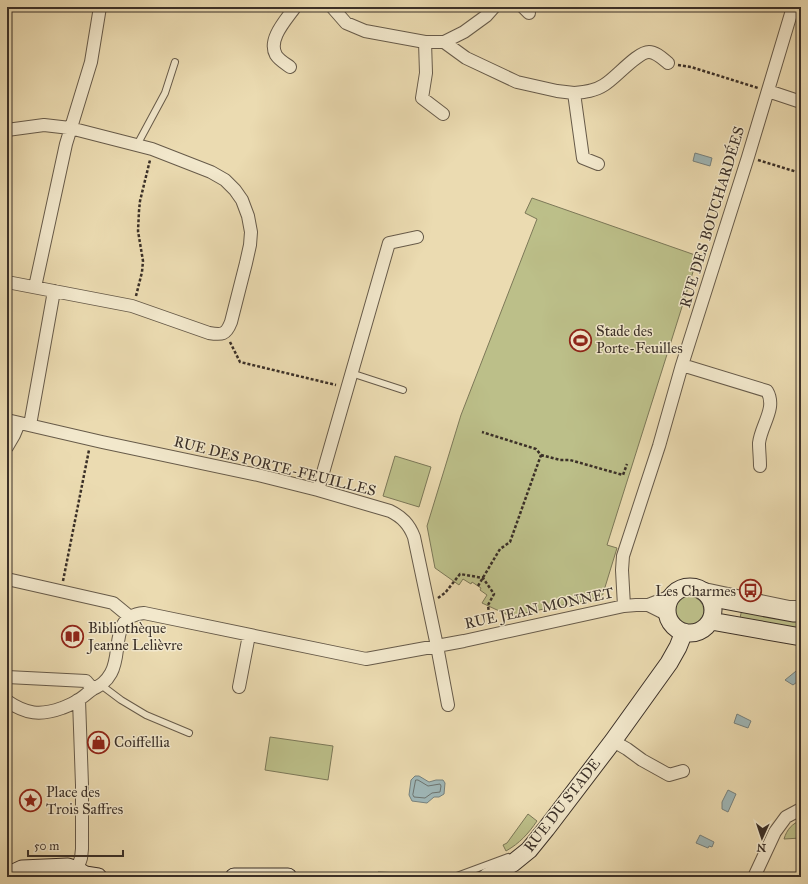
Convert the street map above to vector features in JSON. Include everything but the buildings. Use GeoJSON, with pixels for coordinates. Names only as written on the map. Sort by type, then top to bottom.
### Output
{"type":"FeatureCollection","features":[{"type":"Feature","properties":{"kind":"street"},"geometry":{"type":"LineString","coordinates":[[36,287],[70,128],[91,62],[100,7]]}},
{"type":"Feature","properties":{"kind":"street"},"geometry":{"type":"LineString","coordinates":[[290,67],[276,56],[273,47],[275,37],[294,7]]}},
{"type":"Feature","properties":{"kind":"street"},"geometry":{"type":"LineString","coordinates":[[332,7],[346,23],[365,31],[425,42],[444,42],[464,32],[486,16],[494,7]]}},
{"type":"Feature","properties":{"kind":"street","name":"RUE DES BOUCHARDÉES"},"geometry":{"type":"LineString","coordinates":[[624,606],[622,570],[623,556],[659,446],[682,365],[748,157],[793,7]]}},
{"type":"Feature","properties":{"kind":"street"},"geometry":{"type":"LineString","coordinates":[[425,42],[426,73],[422,98],[443,114]]}},
{"type":"Feature","properties":{"kind":"street"},"geometry":{"type":"LineString","coordinates":[[444,42],[466,58],[517,82],[557,91],[574,93],[590,91],[603,86],[615,78],[635,58],[644,53],[653,52],[668,63]]}},
{"type":"Feature","properties":{"kind":"street"},"geometry":{"type":"LineString","coordinates":[[768,91],[801,102]]}},
{"type":"Feature","properties":{"kind":"street"},"geometry":{"type":"LineString","coordinates":[[574,93],[583,158],[598,164]]}},
{"type":"Feature","properties":{"kind":"street"},"geometry":{"type":"LineString","coordinates":[[7,130],[44,125],[70,128],[152,149],[211,172],[225,180],[242,200],[248,216],[251,232],[250,245],[231,322],[225,333],[218,335],[132,306],[7,282]]}},
{"type":"Feature","properties":{"kind":"street"},"geometry":{"type":"LineString","coordinates":[[318,490],[389,243],[417,237]]}},
{"type":"Feature","properties":{"kind":"street"},"geometry":{"type":"LineString","coordinates":[[7,447],[24,424],[54,291]]}},
{"type":"Feature","properties":{"kind":"street"},"geometry":{"type":"LineString","coordinates":[[682,365],[767,391],[771,397],[771,405],[759,442],[760,466]]}},
{"type":"Feature","properties":{"kind":"street","name":"RUE DES PORTE-FEUILLES"},"geometry":{"type":"LineString","coordinates":[[7,420],[318,490],[390,511],[400,516],[408,524],[414,537],[437,646]]}},
{"type":"Feature","properties":{"kind":"street"},"geometry":{"type":"LineString","coordinates":[[7,579],[113,603],[130,617],[122,626],[112,672],[107,680],[79,700],[56,710],[37,713],[21,710],[7,702]]}},
{"type":"Feature","properties":{"kind":"street"},"geometry":{"type":"LineString","coordinates":[[703,592],[711,600],[713,607],[713,614],[708,624],[699,631],[691,633],[677,629],[672,624],[668,615],[668,603],[671,596],[676,591],[689,586],[703,592],[718,599],[793,613],[801,613]]}},
{"type":"Feature","properties":{"kind":"street","name":"RUE JEAN MONNET"},"geometry":{"type":"LineString","coordinates":[[648,605],[671,596]]}},
{"type":"Feature","properties":{"kind":"street","name":"RUE JEAN MONNET"},"geometry":{"type":"LineString","coordinates":[[130,617],[137,613],[144,613],[362,659],[370,659],[636,604],[648,605],[668,615]]}},
{"type":"Feature","properties":{"kind":"street"},"geometry":{"type":"LineString","coordinates":[[708,624],[736,624],[801,637]]}},
{"type":"Feature","properties":{"kind":"street","name":"RUE DU STADE"},"geometry":{"type":"LineString","coordinates":[[487,877],[513,863],[529,850],[546,829],[613,741],[669,663],[684,632]]}},
{"type":"Feature","properties":{"kind":"street"},"geometry":{"type":"LineString","coordinates":[[239,687],[249,635]]}},
{"type":"Feature","properties":{"kind":"street"},"geometry":{"type":"LineString","coordinates":[[437,646],[448,705]]}},
{"type":"Feature","properties":{"kind":"street"},"geometry":{"type":"LineString","coordinates":[[7,677],[86,681],[97,687]]}},
{"type":"Feature","properties":{"kind":"street"},"geometry":{"type":"LineString","coordinates":[[79,700],[82,785],[81,858],[85,875]]}},
{"type":"Feature","properties":{"kind":"street"},"geometry":{"type":"LineString","coordinates":[[613,741],[642,760],[670,775],[683,772]]}},
{"type":"Feature","properties":{"kind":"street"},"geometry":{"type":"LineString","coordinates":[[754,877],[775,832],[786,817],[801,809]]}},
{"type":"Feature","properties":{"kind":"street"},"geometry":{"type":"LineString","coordinates":[[7,876],[22,869],[68,867],[85,875]]}},
{"type":"Feature","properties":{"kind":"street"},"geometry":{"type":"LineString","coordinates":[[234,877],[288,877]]}},
{"type":"Feature","properties":{"kind":"lane"},"geometry":{"type":"LineString","coordinates":[[137,145],[165,92],[175,62]]}},
{"type":"Feature","properties":{"kind":"lane"},"geometry":{"type":"LineString","coordinates":[[351,373],[403,390]]}},
{"type":"Feature","properties":{"kind":"lane"},"geometry":{"type":"LineString","coordinates":[[703,592],[704,586],[789,604],[801,604]]}},
{"type":"Feature","properties":{"kind":"lane"},"geometry":{"type":"LineString","coordinates":[[708,624],[801,643]]}},
{"type":"Feature","properties":{"kind":"lane"},"geometry":{"type":"LineString","coordinates":[[97,687],[146,715],[189,734]]}},
{"type":"Feature","properties":{"kind":"lane"},"geometry":{"type":"LineString","coordinates":[[454,877],[529,850]]}},
{"type":"Feature","properties":{"kind":"path"},"geometry":{"type":"LineString","coordinates":[[668,63],[691,67],[768,91]]}},
{"type":"Feature","properties":{"kind":"path"},"geometry":{"type":"LineString","coordinates":[[132,306],[138,290],[143,261],[138,231],[140,201],[152,149]]}},
{"type":"Feature","properties":{"kind":"path"},"geometry":{"type":"LineString","coordinates":[[748,157],[797,172],[801,178]]}},
{"type":"Feature","properties":{"kind":"path"},"geometry":{"type":"LineString","coordinates":[[225,333],[240,362],[347,388]]}},
{"type":"Feature","properties":{"kind":"path"},"geometry":{"type":"LineString","coordinates":[[482,432],[536,449],[541,455],[560,460],[570,460],[623,475],[627,464]]}},
{"type":"Feature","properties":{"kind":"path"},"geometry":{"type":"LineString","coordinates":[[61,591],[91,440]]}},
{"type":"Feature","properties":{"kind":"path"},"geometry":{"type":"LineString","coordinates":[[478,586],[500,549],[510,542],[541,455]]}},
{"type":"Feature","properties":{"kind":"path"},"geometry":{"type":"LineString","coordinates":[[436,600],[445,593],[460,574],[483,578],[494,594],[488,606],[490,624]]}},
{"type":"Feature","properties":{"kind":"green space","name":"Stade des Porte-Feuilles"},"geometry":{"type":"Polygon","coordinates":[[[532,198],[698,256],[607,545],[617,548],[602,597],[510,616],[482,603],[487,595],[480,590],[481,588],[472,582],[471,584],[463,579],[459,585],[435,568],[427,526],[461,415],[537,219],[525,213],[532,198]]]}},
{"type":"Feature","properties":{"kind":"green space"},"geometry":{"type":"Polygon","coordinates":[[[395,456],[431,467],[419,507],[383,496],[395,456]]]}},
{"type":"Feature","properties":{"kind":"green space"},"geometry":{"type":"Polygon","coordinates":[[[689,596],[700,600],[704,611],[700,622],[689,626],[678,622],[674,611],[678,600],[689,596]]]}},
{"type":"Feature","properties":{"kind":"green space"},"geometry":{"type":"Polygon","coordinates":[[[742,609],[801,621],[800,630],[740,618],[742,609]]]}},
{"type":"Feature","properties":{"kind":"green space"},"geometry":{"type":"Polygon","coordinates":[[[270,737],[333,746],[328,780],[265,770],[270,737]]]}},
{"type":"Feature","properties":{"kind":"green space"},"geometry":{"type":"Polygon","coordinates":[[[528,814],[537,821],[523,838],[506,851],[503,845],[507,843],[528,814]]]}},
{"type":"Feature","properties":{"kind":"green space"},"geometry":{"type":"Polygon","coordinates":[[[801,820],[801,838],[784,839],[790,827],[801,820]]]}},
{"type":"Feature","properties":{"kind":"green space"},"geometry":{"type":"Polygon","coordinates":[[[378,872],[403,873],[404,875],[395,877],[376,877],[378,872]]]}},
{"type":"Feature","properties":{"kind":"water"},"geometry":{"type":"Polygon","coordinates":[[[695,153],[712,158],[710,166],[693,161],[695,153]]]}},
{"type":"Feature","properties":{"kind":"water"},"geometry":{"type":"Polygon","coordinates":[[[801,667],[801,679],[793,685],[785,680],[801,667]]]}},
{"type":"Feature","properties":{"kind":"water"},"geometry":{"type":"Polygon","coordinates":[[[737,714],[751,721],[748,728],[734,723],[737,714]]]}},
{"type":"Feature","properties":{"kind":"water"},"geometry":{"type":"Polygon","coordinates":[[[415,776],[419,776],[429,782],[443,780],[445,783],[444,794],[439,797],[434,797],[427,803],[412,801],[409,795],[411,780],[415,776]]]}},
{"type":"Feature","properties":{"kind":"water"},"geometry":{"type":"Polygon","coordinates":[[[728,790],[736,794],[728,812],[722,809],[722,802],[728,790]]]}},
{"type":"Feature","properties":{"kind":"water"},"geometry":{"type":"Polygon","coordinates":[[[700,835],[714,842],[712,847],[709,846],[708,848],[696,843],[700,835]]]}},
{"type":"Feature","properties":{"kind":"place","name":"Stade des Porte-Feuilles"},"geometry":{"type":"Point","coordinates":[581,340]}},
{"type":"Feature","properties":{"kind":"place","name":"Les Charmes"},"geometry":{"type":"Point","coordinates":[751,591]}},
{"type":"Feature","properties":{"kind":"place","name":"Bibliothèque Jeanne Lelièvre"},"geometry":{"type":"Point","coordinates":[72,637]}},
{"type":"Feature","properties":{"kind":"place","name":"Coiffellia"},"geometry":{"type":"Point","coordinates":[98,742]}},
{"type":"Feature","properties":{"kind":"place","name":"Place des Trois Saffres"},"geometry":{"type":"Point","coordinates":[30,801]}}]}
